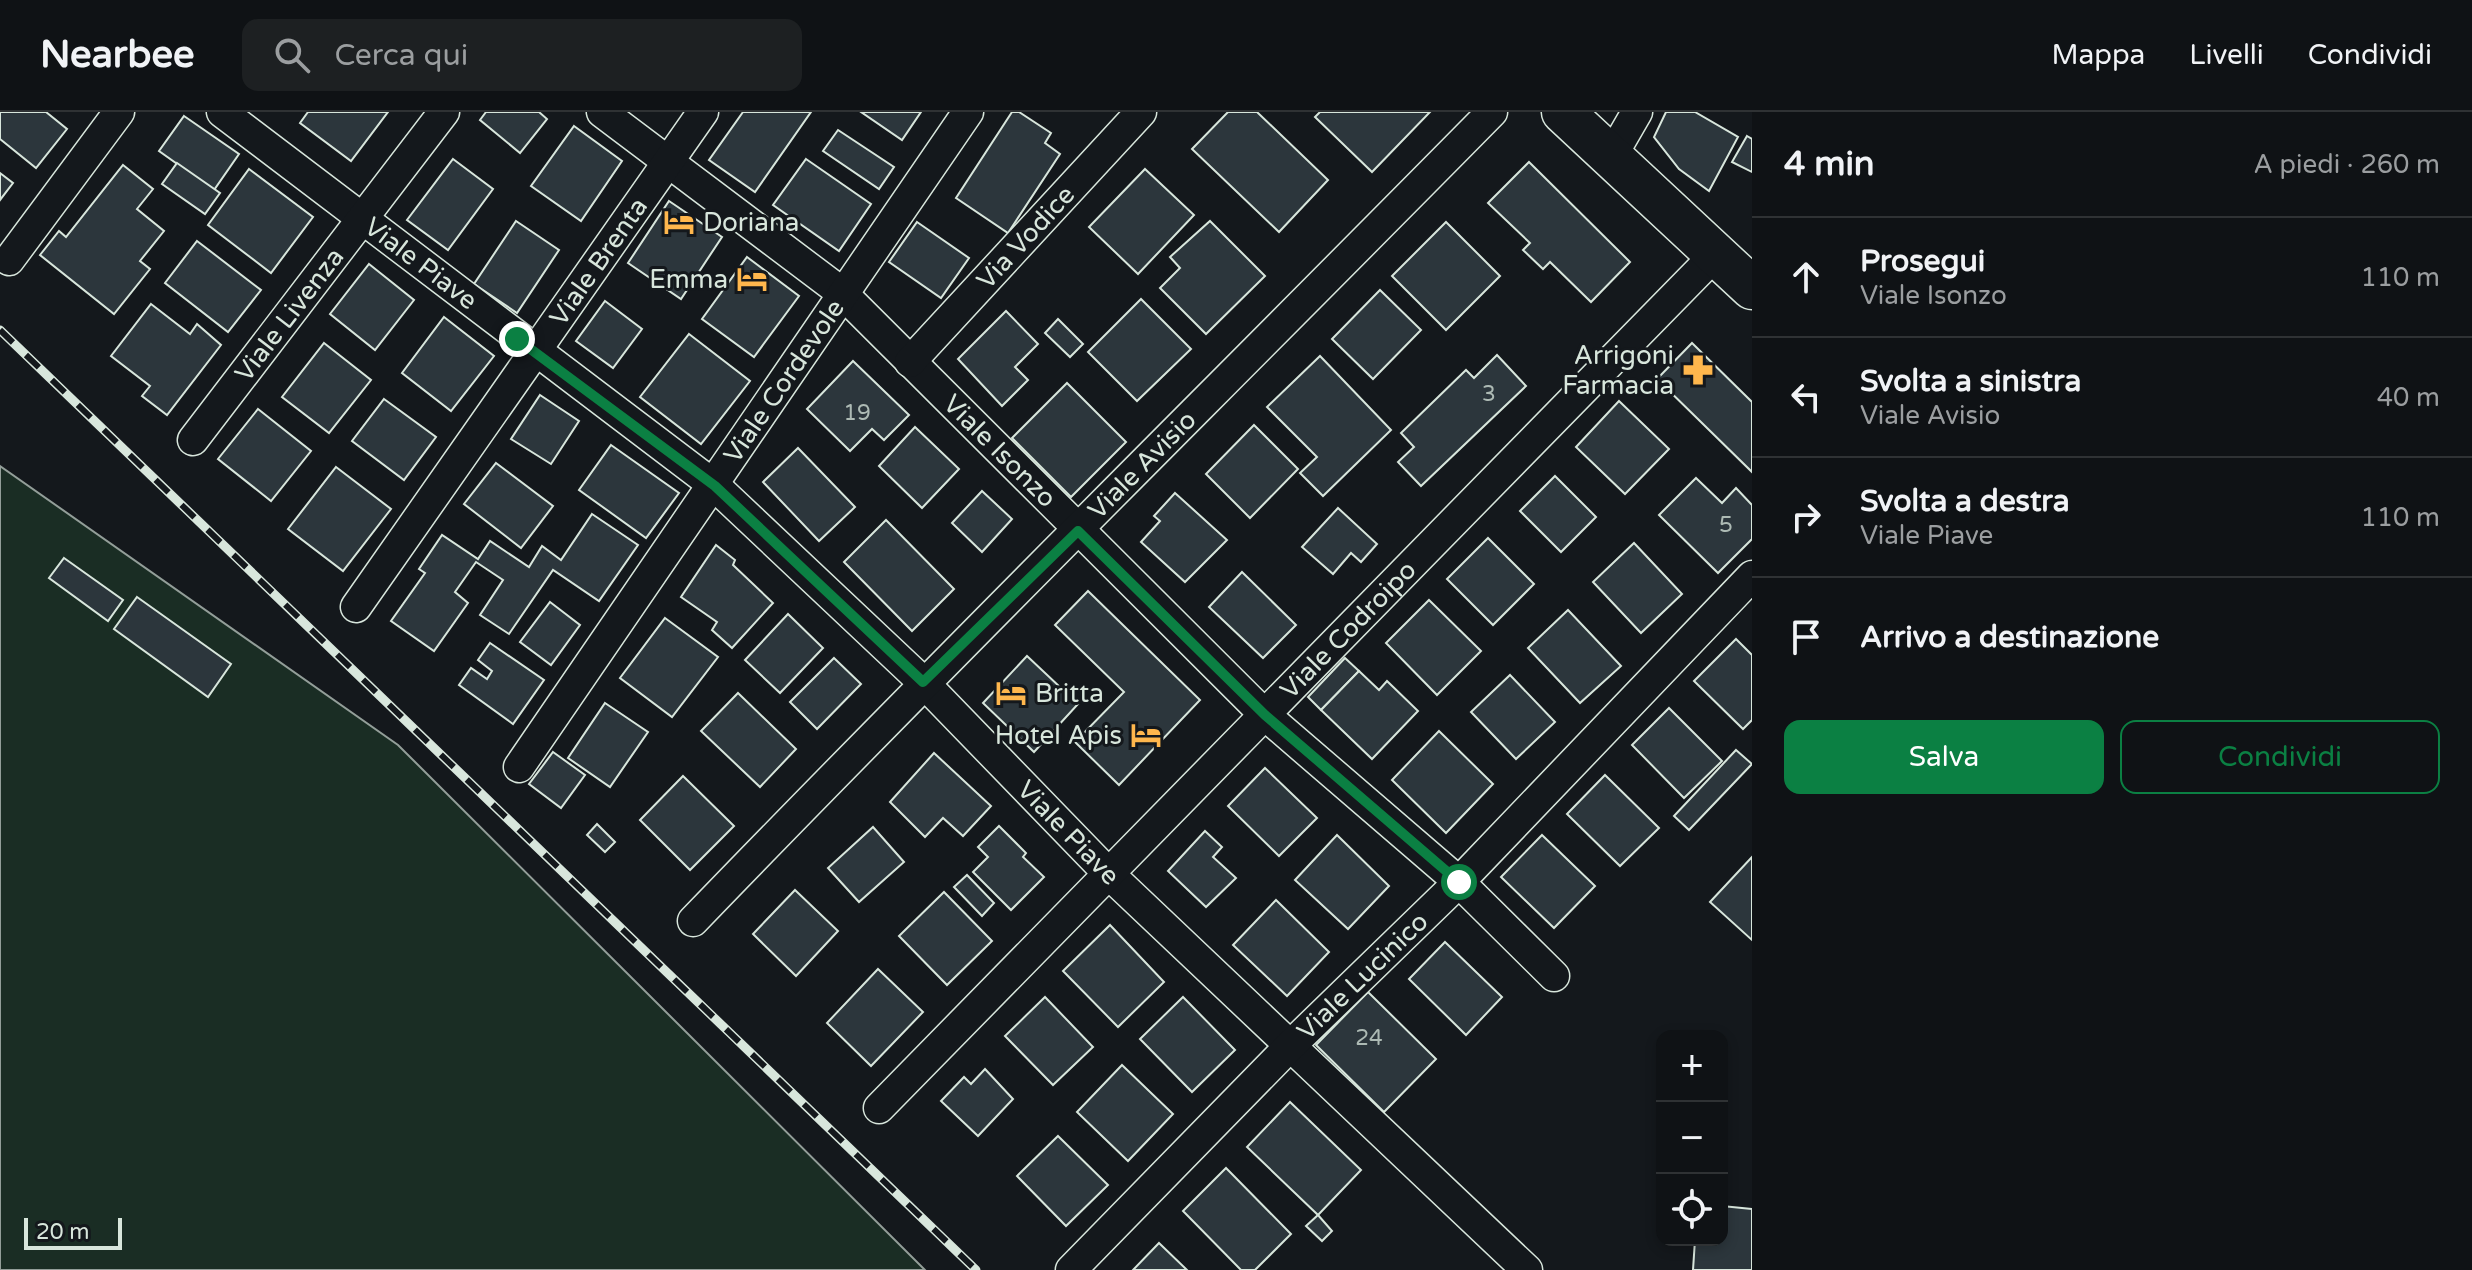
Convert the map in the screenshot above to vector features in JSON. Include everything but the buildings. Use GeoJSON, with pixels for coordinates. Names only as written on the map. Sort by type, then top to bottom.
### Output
{"type":"FeatureCollection","features":[{"type":"Feature","properties":{"kind":"street"},"geometry":{"type":"LineString","coordinates":[[9,260],[119,112]]}},
{"type":"Feature","properties":{"kind":"street","name":"Viale Piave"},"geometry":{"type":"LineString","coordinates":[[222,112],[715,486],[923,682],[1110,875],[1527,1270]]}},
{"type":"Feature","properties":{"kind":"street","name":"Viale Livenza"},"geometry":{"type":"LineString","coordinates":[[193,440],[444,112]]}},
{"type":"Feature","properties":{"kind":"street","name":"Viale Isonzo"},"geometry":{"type":"LineString","coordinates":[[602,112],[841,292],[1265,715],[1459,882],[1554,976]]}},
{"type":"Feature","properties":{"kind":"street","name":"Viale Brenta"},"geometry":{"type":"LineString","coordinates":[[356,607],[703,112]]}},
{"type":"Feature","properties":{"kind":"street","name":"Viale Cordevole"},"geometry":{"type":"LineString","coordinates":[[519,767],[715,486],[841,292],[968,112]]}},
{"type":"Feature","properties":{"kind":"street","name":"Via Vodice"},"geometry":{"type":"LineString","coordinates":[[910,362],[1141,112]]}},
{"type":"Feature","properties":{"kind":"street","name":"Viale Avisio"},"geometry":{"type":"LineString","coordinates":[[693,921],[923,682],[1078,531],[1492,112]]}},
{"type":"Feature","properties":{"kind":"street"},"geometry":{"type":"LineString","coordinates":[[1563,112],[1752,288]]}},
{"type":"Feature","properties":{"kind":"street"},"geometry":{"type":"LineString","coordinates":[[1611,157],[1637,112]]}},
{"type":"Feature","properties":{"kind":"street","name":"Viale Codroipo"},"geometry":{"type":"LineString","coordinates":[[879,1108],[1716,254]]}},
{"type":"Feature","properties":{"kind":"street","name":"Viale Lucinico"},"geometry":{"type":"LineString","coordinates":[[1071,1270],[1290,1046],[1459,882],[1752,576]]}},
{"type":"Feature","properties":{"kind":"green space"},"geometry":{"type":"Polygon","coordinates":[[[0,466],[398,745],[925,1270],[0,1270],[0,466]]]}},
{"type":"Feature","properties":{"kind":"railway"},"geometry":{"type":"LineString","coordinates":[[0,330],[976,1270]]}},
{"type":"Feature","properties":{"kind":"place","name":"Doriana"},"geometry":{"type":"Point","coordinates":[679,222]}},
{"type":"Feature","properties":{"kind":"place","name":"Emma"},"geometry":{"type":"Point","coordinates":[752,279]}},
{"type":"Feature","properties":{"kind":"place","name":"Arrigoni Farmacia"},"geometry":{"type":"Point","coordinates":[1698,370]}},
{"type":"Feature","properties":{"kind":"place","name":"Britta"},"geometry":{"type":"Point","coordinates":[1011,693]}},
{"type":"Feature","properties":{"kind":"place","name":"Hotel Apis"},"geometry":{"type":"Point","coordinates":[1146,735]}},
{"type":"Feature","properties":{"kind":"route"},"geometry":{"type":"LineString","coordinates":[[517,339],[715,486],[923,682],[1078,531],[1265,715],[1459,882]]}}]}
